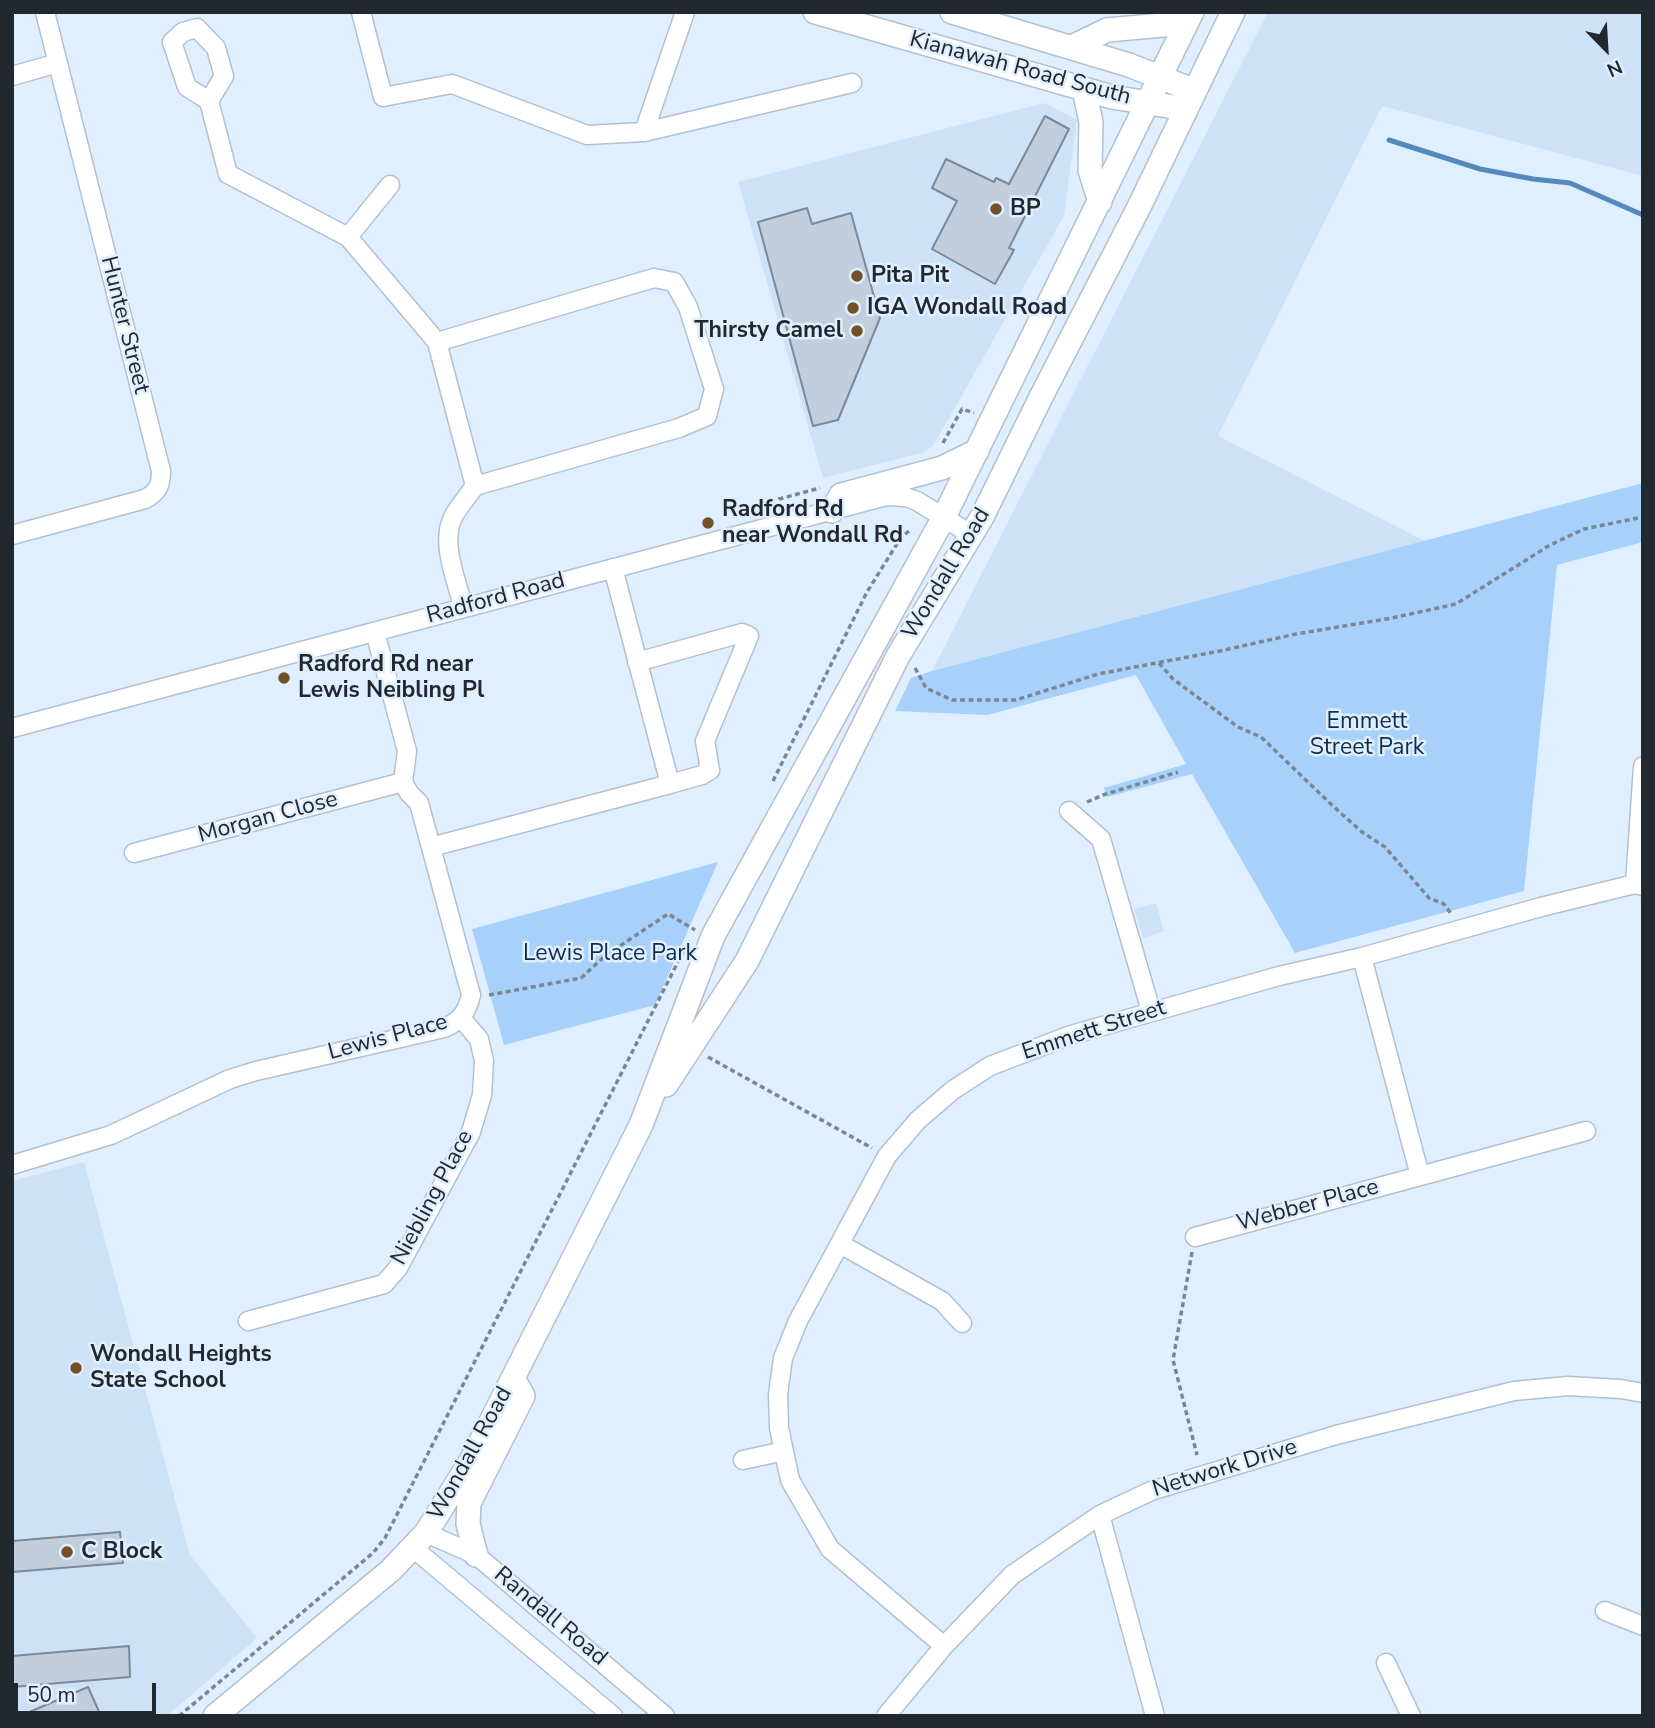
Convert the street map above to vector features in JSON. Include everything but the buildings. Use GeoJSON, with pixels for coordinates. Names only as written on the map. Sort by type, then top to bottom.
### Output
{"type":"FeatureCollection","features":[{"type":"Feature","properties":{"kind":"main road","name":"Kianawah Road South"},"geometry":{"type":"LineString","coordinates":[[815,12],[1084,89],[1148,104],[1191,100]]}},
{"type":"Feature","properties":{"kind":"main road","name":"Kianawah Road South"},"geometry":{"type":"LineString","coordinates":[[952,12],[1160,76],[1191,100]]}},
{"type":"Feature","properties":{"kind":"main road","name":"Wondall Road"},"geometry":{"type":"LineString","coordinates":[[215,1716],[391,1570],[419,1540],[472,1460],[641,1125],[747,961],[898,656],[972,535],[1139,207],[1233,12]]}},
{"type":"Feature","properties":{"kind":"main road"},"geometry":{"type":"LineString","coordinates":[[1072,47],[1107,30],[1163,25],[1190,15]]}},
{"type":"Feature","properties":{"kind":"main road","name":"Wondall Road"},"geometry":{"type":"LineString","coordinates":[[641,1125],[696,942],[944,517],[1190,15]]}},
{"type":"Feature","properties":{"kind":"main road"},"geometry":{"type":"LineString","coordinates":[[1084,89],[1091,122],[1090,170],[1100,202]]}},
{"type":"Feature","properties":{"kind":"main road"},"geometry":{"type":"LineString","coordinates":[[832,511],[841,495],[942,468],[976,452]]}},
{"type":"Feature","properties":{"kind":"main road"},"geometry":{"type":"LineString","coordinates":[[696,942],[723,958],[747,961]]}},
{"type":"Feature","properties":{"kind":"main road"},"geometry":{"type":"LineString","coordinates":[[476,1555],[468,1524],[470,1503],[523,1396],[513,1378]]}},
{"type":"Feature","properties":{"kind":"street","name":"Hunter Street"},"geometry":{"type":"LineString","coordinates":[[12,535],[145,499],[155,494],[161,483],[161,471],[45,12]]}},
{"type":"Feature","properties":{"kind":"street"},"geometry":{"type":"LineString","coordinates":[[361,12],[383,97],[452,84],[587,135],[644,132],[852,83]]}},
{"type":"Feature","properties":{"kind":"street"},"geometry":{"type":"LineString","coordinates":[[644,132],[685,12]]}},
{"type":"Feature","properties":{"kind":"street"},"geometry":{"type":"LineString","coordinates":[[12,76],[58,64]]}},
{"type":"Feature","properties":{"kind":"street"},"geometry":{"type":"LineString","coordinates":[[208,101],[228,174],[348,237],[437,342],[475,485]]}},
{"type":"Feature","properties":{"kind":"street"},"geometry":{"type":"LineString","coordinates":[[348,237],[390,185]]}},
{"type":"Feature","properties":{"kind":"street"},"geometry":{"type":"LineString","coordinates":[[437,342],[654,278],[674,282],[688,307],[714,389],[707,416],[679,428],[475,485],[453,517],[448,533],[463,607]]}},
{"type":"Feature","properties":{"kind":"street","name":"Radford Road"},"geometry":{"type":"LineString","coordinates":[[12,728],[886,496],[906,497],[972,535]]}},
{"type":"Feature","properties":{"kind":"street"},"geometry":{"type":"LineString","coordinates":[[613,568],[670,784]]}},
{"type":"Feature","properties":{"kind":"street"},"geometry":{"type":"LineString","coordinates":[[375,632],[407,751],[403,782]]}},
{"type":"Feature","properties":{"kind":"street"},"geometry":{"type":"LineString","coordinates":[[431,847],[670,784],[710,770],[705,741],[749,636],[742,633],[637,662]]}},
{"type":"Feature","properties":{"kind":"street"},"geometry":{"type":"LineString","coordinates":[[1639,885],[1643,766]]}},
{"type":"Feature","properties":{"kind":"street","name":"Lewis Place"},"geometry":{"type":"LineString","coordinates":[[12,1165],[111,1135],[230,1079],[444,1028],[461,1018],[468,1010],[471,995],[419,803],[403,782]]}},
{"type":"Feature","properties":{"kind":"street","name":"Morgan Close"},"geometry":{"type":"LineString","coordinates":[[134,853],[403,782]]}},
{"type":"Feature","properties":{"kind":"street"},"geometry":{"type":"LineString","coordinates":[[1069,811],[1101,839],[1151,1011]]}},
{"type":"Feature","properties":{"kind":"street","name":"Emmett Street"},"geometry":{"type":"LineString","coordinates":[[944,1646],[830,1549],[790,1480],[779,1428],[778,1394],[783,1358],[798,1321],[887,1156],[926,1112],[953,1090],[990,1066],[1071,1035],[1529,910],[1639,885]]}},
{"type":"Feature","properties":{"kind":"street"},"geometry":{"type":"LineString","coordinates":[[1362,957],[1420,1176]]}},
{"type":"Feature","properties":{"kind":"street","name":"Niebling Place"},"geometry":{"type":"LineString","coordinates":[[248,1321],[384,1283],[398,1268],[471,1132],[482,1095],[484,1060],[479,1039],[461,1018]]}},
{"type":"Feature","properties":{"kind":"street","name":"Webber Place"},"geometry":{"type":"LineString","coordinates":[[1195,1237],[1586,1131]]}},
{"type":"Feature","properties":{"kind":"street"},"geometry":{"type":"LineString","coordinates":[[840,1244],[942,1301],[962,1323]]}},
{"type":"Feature","properties":{"kind":"street","name":"Network Drive"},"geometry":{"type":"LineString","coordinates":[[886,1716],[944,1646],[1012,1575],[1100,1516],[1151,1491],[1336,1435],[1514,1391],[1568,1387],[1621,1388],[1643,1392]]}},
{"type":"Feature","properties":{"kind":"street"},"geometry":{"type":"LineString","coordinates":[[743,1460],[784,1451]]}},
{"type":"Feature","properties":{"kind":"street"},"geometry":{"type":"LineString","coordinates":[[1100,1516],[1155,1716]]}},
{"type":"Feature","properties":{"kind":"street","name":"Randall Road"},"geometry":{"type":"LineString","coordinates":[[419,1540],[476,1555],[665,1716]]}},
{"type":"Feature","properties":{"kind":"street","name":"Randall Road"},"geometry":{"type":"LineString","coordinates":[[419,1540],[613,1716]]}},
{"type":"Feature","properties":{"kind":"street"},"geometry":{"type":"LineString","coordinates":[[1605,1611],[1643,1626]]}},
{"type":"Feature","properties":{"kind":"street"},"geometry":{"type":"LineString","coordinates":[[1386,1663],[1411,1716]]}},
{"type":"Feature","properties":{"kind":"path"},"geometry":{"type":"LineString","coordinates":[[764,528],[779,499],[826,486]]}},
{"type":"Feature","properties":{"kind":"path"},"geometry":{"type":"LineString","coordinates":[[913,665],[926,688],[953,700],[1016,700],[1098,674],[1456,604],[1550,545],[1584,529],[1643,517]]}},
{"type":"Feature","properties":{"kind":"path"},"geometry":{"type":"LineString","coordinates":[[770,786],[867,592],[900,539],[911,528]]}},
{"type":"Feature","properties":{"kind":"path"},"geometry":{"type":"LineString","coordinates":[[1159,663],[1174,679],[1238,727],[1261,737],[1362,832],[1385,847],[1429,898],[1444,904],[1452,912]]}},
{"type":"Feature","properties":{"kind":"path"},"geometry":{"type":"LineString","coordinates":[[1069,811],[1103,794],[1178,772]]}},
{"type":"Feature","properties":{"kind":"path"},"geometry":{"type":"LineString","coordinates":[[179,1716],[373,1553],[385,1538],[696,942],[695,930],[668,914],[606,955],[581,978],[502,994],[478,997],[471,995]]}},
{"type":"Feature","properties":{"kind":"path"},"geometry":{"type":"LineString","coordinates":[[708,1058],[887,1156]]}},
{"type":"Feature","properties":{"kind":"path"},"geometry":{"type":"LineString","coordinates":[[1195,1237],[1173,1360],[1197,1455]]}},
{"type":"Feature","properties":{"kind":"shaded area"},"geometry":{"type":"Polygon","coordinates":[[[1268,12],[1643,12],[1643,176],[1382,106],[1218,436],[1427,542],[932,671],[1268,12]]]}},
{"type":"Feature","properties":{"kind":"shaded area"},"geometry":{"type":"Polygon","coordinates":[[[1044,103],[1077,120],[1064,216],[933,446],[922,453],[823,478],[738,182],[1044,103]]]}},
{"type":"Feature","properties":{"kind":"shaded area"},"geometry":{"type":"Polygon","coordinates":[[[1156,903],[1164,931],[1143,938],[1134,909],[1156,903]]]}},
{"type":"Feature","properties":{"kind":"shaded area","name":"Wondall Heights State School"},"geometry":{"type":"Polygon","coordinates":[[[84,1162],[190,1555],[257,1638],[167,1716],[12,1716],[12,1181],[84,1162]]]}},
{"type":"Feature","properties":{"kind":"green space","name":"Emmett Street Park"},"geometry":{"type":"Polygon","coordinates":[[[1643,483],[1643,542],[1557,565],[1524,891],[1295,953],[1192,774],[1107,797],[1104,788],[1186,764],[1136,675],[987,715],[895,711],[911,678],[932,671],[1643,483]]]}},
{"type":"Feature","properties":{"kind":"green space","name":"Lewis Place Park"},"geometry":{"type":"Polygon","coordinates":[[[718,862],[655,1005],[504,1045],[472,929],[718,862]]]}},
{"type":"Feature","properties":{"kind":"waterway"},"geometry":{"type":"LineString","coordinates":[[1389,140],[1480,169],[1570,183],[1643,215]]}},
{"type":"Feature","properties":{"kind":"place","name":"BP"},"geometry":{"type":"Point","coordinates":[996,209]}},
{"type":"Feature","properties":{"kind":"place","name":"Pita Pit"},"geometry":{"type":"Point","coordinates":[857,276]}},
{"type":"Feature","properties":{"kind":"place","name":"IGA Wondall Road"},"geometry":{"type":"Point","coordinates":[853,308]}},
{"type":"Feature","properties":{"kind":"place","name":"Thirsty Camel"},"geometry":{"type":"Point","coordinates":[857,331]}},
{"type":"Feature","properties":{"kind":"place","name":"Radford Rd near Wondall Rd"},"geometry":{"type":"Point","coordinates":[708,523]}},
{"type":"Feature","properties":{"kind":"place","name":"Radford Rd near Lewis Neibling Pl"},"geometry":{"type":"Point","coordinates":[284,678]}},
{"type":"Feature","properties":{"kind":"place","name":"Wondall Heights State School"},"geometry":{"type":"Point","coordinates":[76,1368]}},
{"type":"Feature","properties":{"kind":"place","name":"C Block"},"geometry":{"type":"Point","coordinates":[67,1552]}}]}
